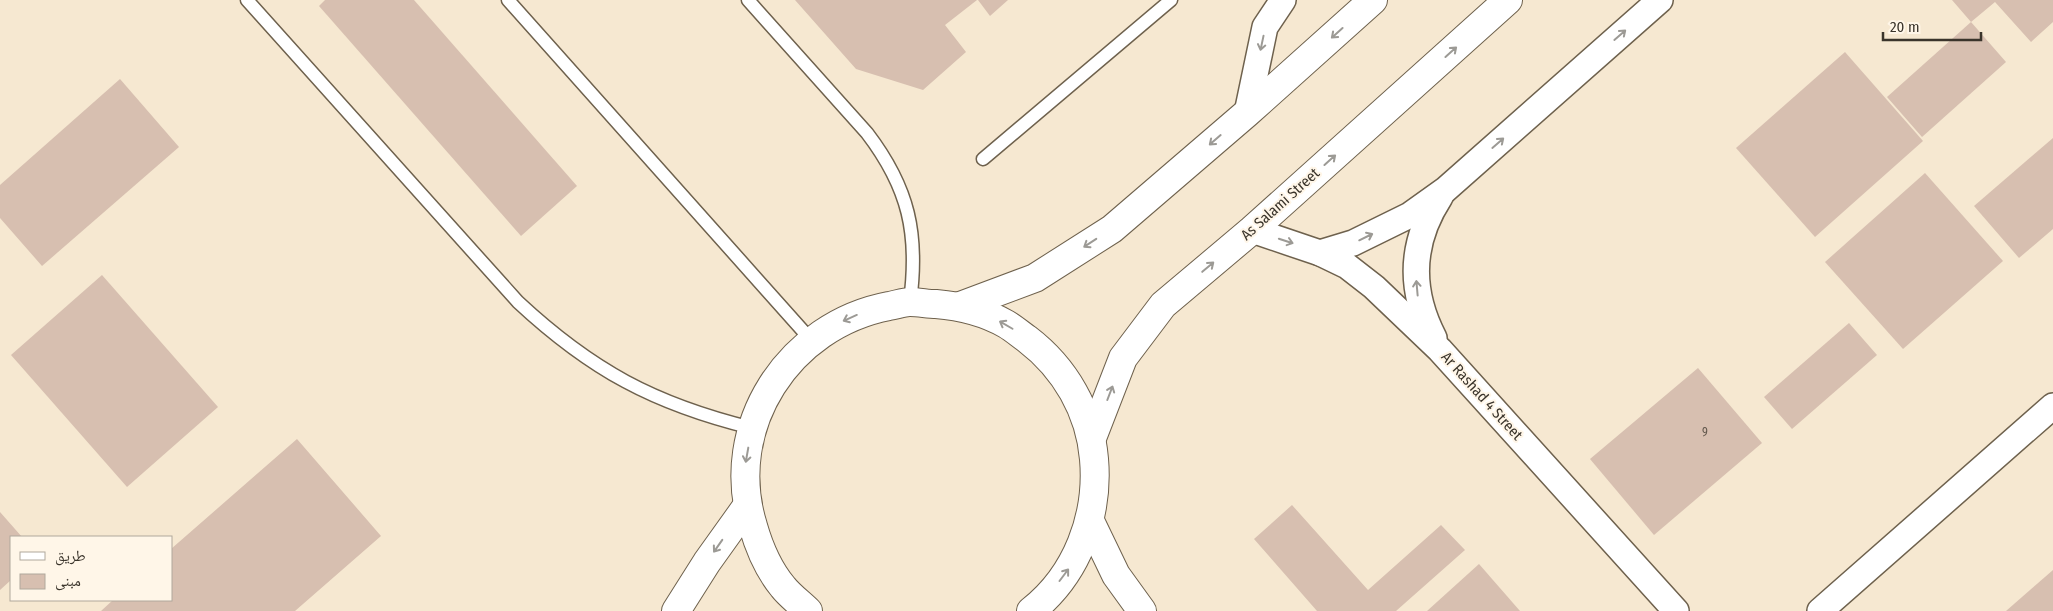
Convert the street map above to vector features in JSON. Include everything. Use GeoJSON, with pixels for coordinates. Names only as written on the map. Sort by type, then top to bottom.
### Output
{"type":"FeatureCollection","features":[{"type":"Feature","properties":{"kind":"street"},"geometry":{"type":"LineString","coordinates":[[1247,113],[1265,27],[1283,0]]}},
{"type":"Feature","properties":{"kind":"street"},"geometry":{"type":"LineString","coordinates":[[960,306],[1035,278],[1112,229],[1247,113],[1373,0]]}},
{"type":"Feature","properties":{"kind":"street","name":"As Salami Street"},"geometry":{"type":"LineString","coordinates":[[1092,438],[1123,358],[1163,305],[1252,230],[1508,0]]}},
{"type":"Feature","properties":{"kind":"street"},"geometry":{"type":"LineString","coordinates":[[1320,253],[1353,243],[1410,215],[1444,190],[1660,0]]}},
{"type":"Feature","properties":{"kind":"street"},"geometry":{"type":"LineString","coordinates":[[1440,350],[1426,322],[1418,296],[1416,268],[1420,240],[1429,213],[1444,190]]}},
{"type":"Feature","properties":{"kind":"street","name":"Ar Rashad 4 Street"},"geometry":{"type":"LineString","coordinates":[[1252,230],[1320,253],[1347,266],[1374,287],[1440,350],[1676,611]]}},
{"type":"Feature","properties":{"kind":"street"},"geometry":{"type":"LineString","coordinates":[[808,611],[783,587],[760,549],[747,506],[745,466],[752,428],[769,389],[795,354],[829,328],[868,310],[910,302],[960,306],[1006,323],[1045,353],[1075,393],[1092,438],[1096,480],[1090,521],[1073,563],[1046,600],[1031,611]]}},
{"type":"Feature","properties":{"kind":"street"},"geometry":{"type":"LineString","coordinates":[[1820,611],[2053,406]]}},
{"type":"Feature","properties":{"kind":"street"},"geometry":{"type":"LineString","coordinates":[[676,611],[712,554],[747,506]]}},
{"type":"Feature","properties":{"kind":"street"},"geometry":{"type":"LineString","coordinates":[[1090,521],[1116,575],[1142,611]]}},
{"type":"Feature","properties":{"kind":"lane"},"geometry":{"type":"LineString","coordinates":[[247,0],[518,302],[551,333],[587,360],[642,391],[710,418],[752,428]]}},
{"type":"Feature","properties":{"kind":"lane"},"geometry":{"type":"LineString","coordinates":[[508,0],[812,341]]}},
{"type":"Feature","properties":{"kind":"lane"},"geometry":{"type":"LineString","coordinates":[[748,0],[867,133],[882,153],[895,176],[904,200],[914,250],[914,276],[910,302]]}},
{"type":"Feature","properties":{"kind":"lane"},"geometry":{"type":"LineString","coordinates":[[983,160],[1170,0]]}},
{"type":"Feature","properties":{"kind":"building"},"geometry":{"type":"Polygon","coordinates":[[[325,0],[414,0],[577,186],[521,236],[319,6],[325,0]]]}},
{"type":"Feature","properties":{"kind":"building"},"geometry":{"type":"Polygon","coordinates":[[[795,0],[977,0],[945,25],[966,52],[923,90],[856,69],[795,0]]]}},
{"type":"Feature","properties":{"kind":"building"},"geometry":{"type":"Polygon","coordinates":[[[978,0],[1008,0],[990,16],[978,0]]]}},
{"type":"Feature","properties":{"kind":"building"},"geometry":{"type":"Polygon","coordinates":[[[1952,0],[2053,0],[2053,22],[2031,42],[1995,2],[1971,22],[1952,0]]]}},
{"type":"Feature","properties":{"kind":"building"},"geometry":{"type":"Polygon","coordinates":[[[1971,22],[2006,62],[1922,137],[1887,97],[1971,22]]]}},
{"type":"Feature","properties":{"kind":"building"},"geometry":{"type":"Polygon","coordinates":[[[1845,52],[1923,141],[1815,237],[1736,148],[1845,52]]]}},
{"type":"Feature","properties":{"kind":"building"},"geometry":{"type":"Polygon","coordinates":[[[120,79],[179,147],[42,266],[0,218],[0,185],[120,79]]]}},
{"type":"Feature","properties":{"kind":"building"},"geometry":{"type":"Polygon","coordinates":[[[2053,138],[2053,229],[2019,258],[1974,206],[2053,138]]]}},
{"type":"Feature","properties":{"kind":"building"},"geometry":{"type":"Polygon","coordinates":[[[1925,173],[2003,261],[1903,349],[1825,262],[1925,173]]]}},
{"type":"Feature","properties":{"kind":"building"},"geometry":{"type":"Polygon","coordinates":[[[102,275],[218,407],[127,487],[11,355],[102,275]]]}},
{"type":"Feature","properties":{"kind":"building"},"geometry":{"type":"Polygon","coordinates":[[[1849,323],[1877,355],[1792,429],[1764,397],[1849,323]]]}},
{"type":"Feature","properties":{"kind":"building"},"geometry":{"type":"Polygon","coordinates":[[[1698,368],[1762,443],[1654,535],[1590,459],[1698,368]]]}},
{"type":"Feature","properties":{"kind":"building"},"geometry":{"type":"Polygon","coordinates":[[[297,439],[381,536],[295,611],[101,611],[112,601],[172,601],[172,548],[297,439]]]}},
{"type":"Feature","properties":{"kind":"building"},"geometry":{"type":"Polygon","coordinates":[[[1292,505],[1368,590],[1441,525],[1465,550],[1396,611],[1317,611],[1254,539],[1292,505]]]}},
{"type":"Feature","properties":{"kind":"building"},"geometry":{"type":"Polygon","coordinates":[[[0,512],[21,536],[10,536],[10,581],[0,590],[0,512]]]}},
{"type":"Feature","properties":{"kind":"building"},"geometry":{"type":"Polygon","coordinates":[[[1479,564],[1520,611],[1427,611],[1479,564]]]}},
{"type":"Feature","properties":{"kind":"building"},"geometry":{"type":"Polygon","coordinates":[[[2053,570],[2053,611],[2006,611],[2053,570]]]}}]}
